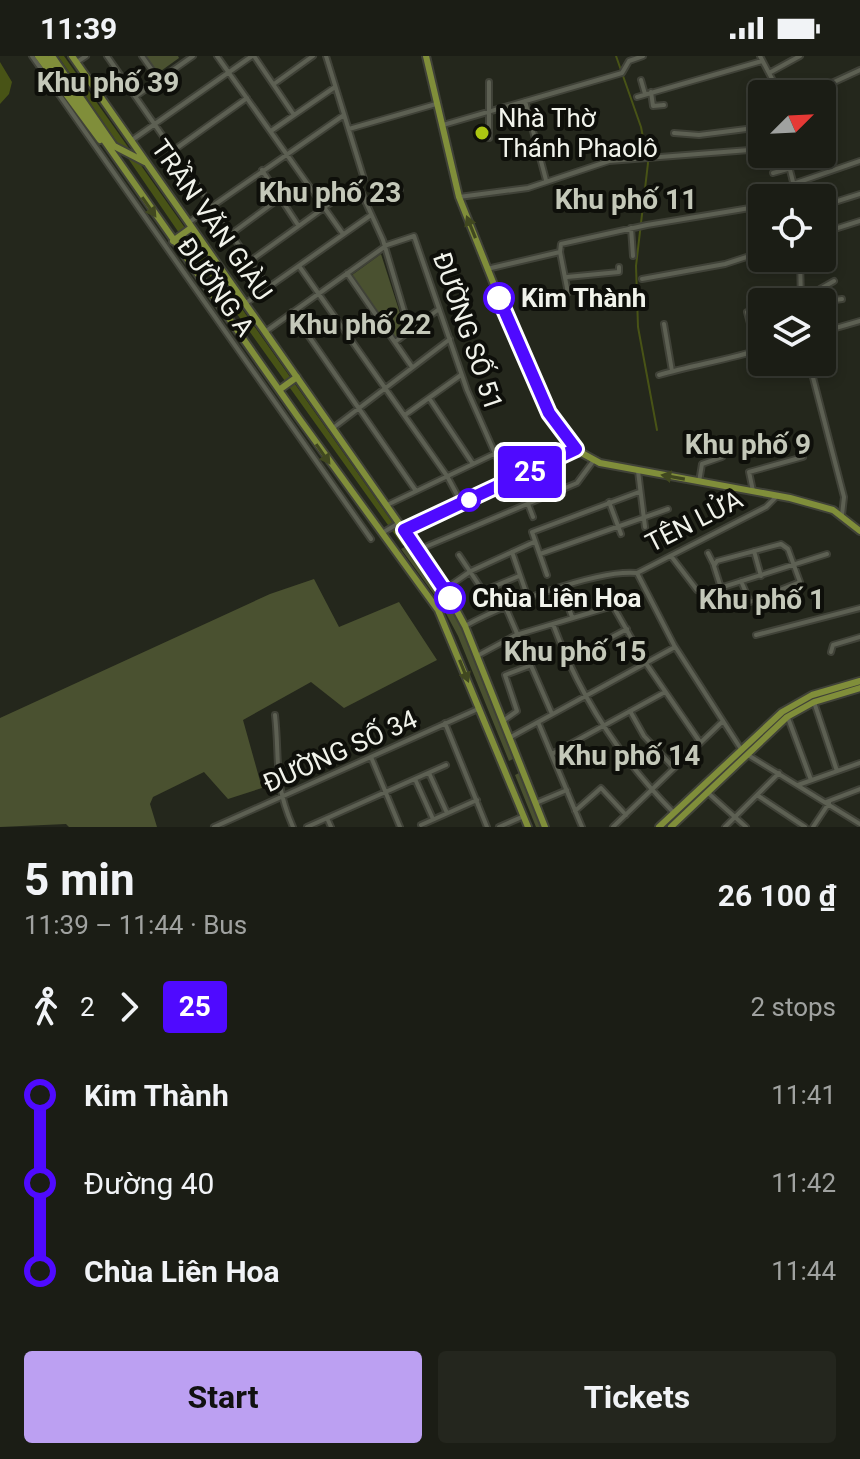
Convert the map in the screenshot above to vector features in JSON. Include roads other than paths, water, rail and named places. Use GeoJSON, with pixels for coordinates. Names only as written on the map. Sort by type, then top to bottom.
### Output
{"type":"FeatureCollection","features":[{"type":"Feature","properties":{"kind":"main road","name":"TRẦN VĂN GIÀU"},"geometry":{"type":"LineString","coordinates":[[35,56],[104,144],[438,610],[528,827]]}},
{"type":"Feature","properties":{"kind":"main road"},"geometry":{"type":"LineString","coordinates":[[45,56],[104,144]]}},
{"type":"Feature","properties":{"kind":"main road"},"geometry":{"type":"LineString","coordinates":[[52,56],[114,146],[148,163]]}},
{"type":"Feature","properties":{"kind":"main road"},"geometry":{"type":"LineString","coordinates":[[426,56],[459,197],[549,413],[576,449],[594,460],[638,471],[778,495],[831,510],[860,531]]}},
{"type":"Feature","properties":{"kind":"main road","name":"TRẦN VĂN GIÀU"},"geometry":{"type":"LineString","coordinates":[[74,59],[445,589],[465,626],[545,827]]}},
{"type":"Feature","properties":{"kind":"main road"},"geometry":{"type":"LineString","coordinates":[[173,241],[190,226]]}},
{"type":"Feature","properties":{"kind":"main road"},"geometry":{"type":"LineString","coordinates":[[280,389],[295,378]]}},
{"type":"Feature","properties":{"kind":"main road"},"geometry":{"type":"LineString","coordinates":[[831,510],[843,505]]}},
{"type":"Feature","properties":{"kind":"main road"},"geometry":{"type":"LineString","coordinates":[[659,827],[796,702],[860,681]]}},
{"type":"Feature","properties":{"kind":"main road"},"geometry":{"type":"LineString","coordinates":[[671,827],[744,751],[787,717],[814,702],[860,688]]}},
{"type":"Feature","properties":{"kind":"main road"},"geometry":{"type":"LineString","coordinates":[[502,761],[513,765],[517,756]]}},
{"type":"Feature","properties":{"kind":"main road"},"geometry":{"type":"LineString","coordinates":[[511,782],[517,774],[525,776]]}},
{"type":"Feature","properties":{"kind":"street","name":"ĐƯỜNG A"},"geometry":{"type":"LineString","coordinates":[[35,56],[371,539]]}},
{"type":"Feature","properties":{"kind":"street"},"geometry":{"type":"LineString","coordinates":[[74,59],[86,56]]}},
{"type":"Feature","properties":{"kind":"street"},"geometry":{"type":"LineString","coordinates":[[107,56],[268,287]]}},
{"type":"Feature","properties":{"kind":"street"},"geometry":{"type":"LineString","coordinates":[[142,56],[159,80]]}},
{"type":"Feature","properties":{"kind":"street"},"geometry":{"type":"LineString","coordinates":[[136,96],[184,58],[193,56]]}},
{"type":"Feature","properties":{"kind":"street"},"geometry":{"type":"LineString","coordinates":[[217,56],[343,234]]}},
{"type":"Feature","properties":{"kind":"street"},"geometry":{"type":"LineString","coordinates":[[132,140],[253,56],[294,115]]}},
{"type":"Feature","properties":{"kind":"street"},"geometry":{"type":"LineString","coordinates":[[274,84],[313,56]]}},
{"type":"Feature","properties":{"kind":"street"},"geometry":{"type":"LineString","coordinates":[[250,261],[358,185],[364,177],[326,56]]}},
{"type":"Feature","properties":{"kind":"street"},"geometry":{"type":"LineString","coordinates":[[441,126],[622,73],[625,66],[643,56]]}},
{"type":"Feature","properties":{"kind":"street"},"geometry":{"type":"LineString","coordinates":[[769,73],[800,56]]}},
{"type":"Feature","properties":{"kind":"street"},"geometry":{"type":"LineString","coordinates":[[637,97],[761,58],[773,80]]}},
{"type":"Feature","properties":{"kind":"street"},"geometry":{"type":"LineString","coordinates":[[836,80],[855,71],[860,80]]}},
{"type":"Feature","properties":{"kind":"street"},"geometry":{"type":"LineString","coordinates":[[641,80],[653,106],[664,105]]}},
{"type":"Feature","properties":{"kind":"street"},"geometry":{"type":"LineString","coordinates":[[489,82],[489,138]]}},
{"type":"Feature","properties":{"kind":"street"},"geometry":{"type":"LineString","coordinates":[[271,131],[335,87]]}},
{"type":"Feature","properties":{"kind":"street"},"geometry":{"type":"LineString","coordinates":[[173,150],[247,98]]}},
{"type":"Feature","properties":{"kind":"street"},"geometry":{"type":"LineString","coordinates":[[525,101],[546,181]]}},
{"type":"Feature","properties":{"kind":"street"},"geometry":{"type":"LineString","coordinates":[[349,129],[436,104]]}},
{"type":"Feature","properties":{"kind":"street"},"geometry":{"type":"LineString","coordinates":[[190,226],[212,205],[344,115]]}},
{"type":"Feature","properties":{"kind":"street"},"geometry":{"type":"LineString","coordinates":[[674,133],[699,135],[748,129]]}},
{"type":"Feature","properties":{"kind":"street"},"geometry":{"type":"LineString","coordinates":[[459,197],[516,191],[609,161],[748,150]]}},
{"type":"Feature","properties":{"kind":"street"},"geometry":{"type":"LineString","coordinates":[[773,173],[791,168],[796,183],[860,161]]}},
{"type":"Feature","properties":{"kind":"street"},"geometry":{"type":"LineString","coordinates":[[262,170],[298,226]]}},
{"type":"Feature","properties":{"kind":"street"},"geometry":{"type":"LineString","coordinates":[[358,185],[384,246],[410,331]]}},
{"type":"Feature","properties":{"kind":"street"},"geometry":{"type":"LineString","coordinates":[[366,203],[400,189]]}},
{"type":"Feature","properties":{"kind":"street"},"geometry":{"type":"LineString","coordinates":[[836,202],[860,194]]}},
{"type":"Feature","properties":{"kind":"street"},"geometry":{"type":"LineString","coordinates":[[231,234],[280,198]]}},
{"type":"Feature","properties":{"kind":"street"},"geometry":{"type":"LineString","coordinates":[[538,303],[568,293],[561,244],[647,225],[748,208]]}},
{"type":"Feature","properties":{"kind":"street"},"geometry":{"type":"LineString","coordinates":[[245,304],[371,215]]}},
{"type":"Feature","properties":{"kind":"street"},"geometry":{"type":"LineString","coordinates":[[836,229],[860,221]]}},
{"type":"Feature","properties":{"kind":"street"},"geometry":{"type":"LineString","coordinates":[[633,256],[634,228]]}},
{"type":"Feature","properties":{"kind":"street","name":"ĐƯỜNG SỐ 51"},"geometry":{"type":"LineString","coordinates":[[384,246],[414,236],[461,375],[508,483]]}},
{"type":"Feature","properties":{"kind":"street"},"geometry":{"type":"LineString","coordinates":[[265,332],[384,246]]}},
{"type":"Feature","properties":{"kind":"street"},"geometry":{"type":"LineString","coordinates":[[487,269],[560,252]]}},
{"type":"Feature","properties":{"kind":"street"},"geometry":{"type":"LineString","coordinates":[[642,279],[725,264],[748,257]]}},
{"type":"Feature","properties":{"kind":"street"},"geometry":{"type":"LineString","coordinates":[[299,266],[447,476],[462,504]]}},
{"type":"Feature","properties":{"kind":"street"},"geometry":{"type":"LineString","coordinates":[[567,277],[611,275],[618,273],[619,267]]}},
{"type":"Feature","properties":{"kind":"street"},"geometry":{"type":"LineString","coordinates":[[347,273],[412,367]]}},
{"type":"Feature","properties":{"kind":"street"},"geometry":{"type":"LineString","coordinates":[[664,275],[666,282]]}},
{"type":"Feature","properties":{"kind":"street"},"geometry":{"type":"LineString","coordinates":[[825,288],[834,281]]}},
{"type":"Feature","properties":{"kind":"street"},"geometry":{"type":"LineString","coordinates":[[836,300],[842,299]]}},
{"type":"Feature","properties":{"kind":"street"},"geometry":{"type":"LineString","coordinates":[[395,342],[439,309]]}},
{"type":"Feature","properties":{"kind":"street"},"geometry":{"type":"LineString","coordinates":[[292,312],[416,491]]}},
{"type":"Feature","properties":{"kind":"street"},"geometry":{"type":"LineString","coordinates":[[836,328],[860,321]]}},
{"type":"Feature","properties":{"kind":"street"},"geometry":{"type":"LineString","coordinates":[[664,324],[672,371]]}},
{"type":"Feature","properties":{"kind":"street"},"geometry":{"type":"LineString","coordinates":[[333,428],[450,339]]}},
{"type":"Feature","properties":{"kind":"street"},"geometry":{"type":"LineString","coordinates":[[659,375],[704,363],[713,365],[748,354]]}},
{"type":"Feature","properties":{"kind":"street"},"geometry":{"type":"LineString","coordinates":[[404,416],[461,375]]}},
{"type":"Feature","properties":{"kind":"street"},"geometry":{"type":"LineString","coordinates":[[813,376],[844,497],[841,515]]}},
{"type":"Feature","properties":{"kind":"street"},"geometry":{"type":"LineString","coordinates":[[429,398],[473,464]]}},
{"type":"Feature","properties":{"kind":"street"},"geometry":{"type":"LineString","coordinates":[[382,533],[462,504],[576,449]]}},
{"type":"Feature","properties":{"kind":"street"},"geometry":{"type":"LineString","coordinates":[[387,505],[494,454]]}},
{"type":"Feature","properties":{"kind":"street"},"geometry":{"type":"LineString","coordinates":[[699,482],[702,464],[722,457]]}},
{"type":"Feature","properties":{"kind":"street"},"geometry":{"type":"LineString","coordinates":[[753,491],[749,472],[803,457]]}},
{"type":"Feature","properties":{"kind":"street"},"geometry":{"type":"LineString","coordinates":[[418,550],[579,481],[594,460]]}},
{"type":"Feature","properties":{"kind":"street"},"geometry":{"type":"LineString","coordinates":[[638,471],[645,527]]}},
{"type":"Feature","properties":{"kind":"street"},"geometry":{"type":"LineString","coordinates":[[547,575],[532,532],[639,492]]}},
{"type":"Feature","properties":{"kind":"street","name":"TÊN LỬA"},"geometry":{"type":"LineString","coordinates":[[744,751],[675,647],[637,573],[766,507],[778,495]]}},
{"type":"Feature","properties":{"kind":"street"},"geometry":{"type":"LineString","coordinates":[[609,502],[621,534]]}},
{"type":"Feature","properties":{"kind":"street"},"geometry":{"type":"LineString","coordinates":[[528,504],[533,517]]}},
{"type":"Feature","properties":{"kind":"street"},"geometry":{"type":"LineString","coordinates":[[540,554],[668,509]]}},
{"type":"Feature","properties":{"kind":"street"},"geometry":{"type":"LineString","coordinates":[[445,589],[471,571],[534,542]]}},
{"type":"Feature","properties":{"kind":"street"},"geometry":{"type":"LineString","coordinates":[[714,566],[718,560],[783,544],[794,565],[799,585],[752,602],[747,600],[741,581]]}},
{"type":"Feature","properties":{"kind":"street"},"geometry":{"type":"LineString","coordinates":[[754,551],[761,576]]}},
{"type":"Feature","properties":{"kind":"street"},"geometry":{"type":"LineString","coordinates":[[512,552],[528,598]]}},
{"type":"Feature","properties":{"kind":"street"},"geometry":{"type":"LineString","coordinates":[[708,553],[721,588]]}},
{"type":"Feature","properties":{"kind":"street"},"geometry":{"type":"LineString","coordinates":[[671,556],[699,592],[721,588],[827,554]]}},
{"type":"Feature","properties":{"kind":"street"},"geometry":{"type":"LineString","coordinates":[[459,555],[483,591],[519,576]]}},
{"type":"Feature","properties":{"kind":"street"},"geometry":{"type":"LineString","coordinates":[[465,626],[528,598],[617,573],[637,573]]}},
{"type":"Feature","properties":{"kind":"street"},"geometry":{"type":"LineString","coordinates":[[562,589],[573,617]]}},
{"type":"Feature","properties":{"kind":"street"},"geometry":{"type":"LineString","coordinates":[[477,656],[516,635],[613,606],[645,662],[700,742]]}},
{"type":"Feature","properties":{"kind":"street"},"geometry":{"type":"LineString","coordinates":[[506,608],[552,714]]}},
{"type":"Feature","properties":{"kind":"street"},"geometry":{"type":"LineString","coordinates":[[756,635],[860,608]]}},
{"type":"Feature","properties":{"kind":"street"},"geometry":{"type":"LineString","coordinates":[[553,624],[567,661],[619,751],[674,813]]}},
{"type":"Feature","properties":{"kind":"street"},"geometry":{"type":"LineString","coordinates":[[567,661],[627,629]]}},
{"type":"Feature","properties":{"kind":"street"},"geometry":{"type":"LineString","coordinates":[[831,652],[833,645],[860,637]]}},
{"type":"Feature","properties":{"kind":"street"},"geometry":{"type":"LineString","coordinates":[[509,738],[675,647]]}},
{"type":"Feature","properties":{"kind":"street"},"geometry":{"type":"LineString","coordinates":[[503,721],[517,711],[505,675],[530,665]]}},
{"type":"Feature","properties":{"kind":"street"},"geometry":{"type":"LineString","coordinates":[[552,754],[665,692]]}},
{"type":"Feature","properties":{"kind":"street"},"geometry":{"type":"LineString","coordinates":[[814,702],[837,771]]}},
{"type":"Feature","properties":{"kind":"street","name":"ĐƯỜNG SỐ 34"},"geometry":{"type":"LineString","coordinates":[[214,827],[480,708]]}},
{"type":"Feature","properties":{"kind":"street"},"geometry":{"type":"LineString","coordinates":[[630,711],[644,736],[674,768]]}},
{"type":"Feature","properties":{"kind":"street"},"geometry":{"type":"LineString","coordinates":[[275,715],[280,798],[293,827]]}},
{"type":"Feature","properties":{"kind":"street"},"geometry":{"type":"LineString","coordinates":[[787,717],[811,780]]}},
{"type":"Feature","properties":{"kind":"street"},"geometry":{"type":"LineString","coordinates":[[613,827],[723,721]]}},
{"type":"Feature","properties":{"kind":"street"},"geometry":{"type":"LineString","coordinates":[[538,722],[582,827]]}},
{"type":"Feature","properties":{"kind":"street"},"geometry":{"type":"LineString","coordinates":[[445,723],[487,827]]}},
{"type":"Feature","properties":{"kind":"street"},"geometry":{"type":"LineString","coordinates":[[744,751],[860,824]]}},
{"type":"Feature","properties":{"kind":"street"},"geometry":{"type":"LineString","coordinates":[[371,757],[400,827]]}},
{"type":"Feature","properties":{"kind":"street"},"geometry":{"type":"LineString","coordinates":[[798,785],[860,763]]}},
{"type":"Feature","properties":{"kind":"street"},"geometry":{"type":"LineString","coordinates":[[307,827],[446,765]]}},
{"type":"Feature","properties":{"kind":"street"},"geometry":{"type":"LineString","coordinates":[[429,773],[447,813]]}},
{"type":"Feature","properties":{"kind":"street"},"geometry":{"type":"LineString","coordinates":[[725,827],[779,773]]}},
{"type":"Feature","properties":{"kind":"street"},"geometry":{"type":"LineString","coordinates":[[415,779],[433,819]]}},
{"type":"Feature","properties":{"kind":"street"},"geometry":{"type":"LineString","coordinates":[[575,811],[601,788],[626,815]]}},
{"type":"Feature","properties":{"kind":"street"},"geometry":{"type":"LineString","coordinates":[[813,827],[828,803],[860,789]]}},
{"type":"Feature","properties":{"kind":"street"},"geometry":{"type":"LineString","coordinates":[[536,803],[567,790]]}},
{"type":"Feature","properties":{"kind":"street"},"geometry":{"type":"LineString","coordinates":[[707,792],[733,819],[746,827]]}},
{"type":"Feature","properties":{"kind":"street"},"geometry":{"type":"LineString","coordinates":[[757,795],[805,827]]}},
{"type":"Feature","properties":{"kind":"street"},"geometry":{"type":"LineString","coordinates":[[421,825],[477,800]]}},
{"type":"Feature","properties":{"kind":"street"},"geometry":{"type":"LineString","coordinates":[[499,827],[524,816]]}},
{"type":"Feature","properties":{"kind":"street"},"geometry":{"type":"LineString","coordinates":[[327,818],[331,827]]}},
{"type":"Feature","properties":{"kind":"waterway"},"geometry":{"type":"LineString","coordinates":[[616,56],[641,127],[648,163],[636,266],[638,327],[657,430]]}},
{"type":"Feature","properties":{"kind":"place","name":"Nhà Thờ Thánh Phaolô"},"geometry":{"type":"Point","coordinates":[482,133]}},
{"type":"Feature","properties":{"kind":"place","name":"Kim Thành"},"geometry":{"type":"Point","coordinates":[499,298]}},
{"type":"Feature","properties":{"kind":"place","name":"Chùa Liên Hoa"},"geometry":{"type":"Point","coordinates":[450,598]}},
{"type":"Feature","properties":{"kind":"district","name":"Khu phố 39"},"geometry":{"type":"Point","coordinates":[108,82]}},
{"type":"Feature","properties":{"kind":"district","name":"Khu phố 23"},"geometry":{"type":"Point","coordinates":[330,192]}},
{"type":"Feature","properties":{"kind":"district","name":"Khu phố 11"},"geometry":{"type":"Point","coordinates":[626,199]}},
{"type":"Feature","properties":{"kind":"district","name":"Khu phố 22"},"geometry":{"type":"Point","coordinates":[360,324]}},
{"type":"Feature","properties":{"kind":"district","name":"Khu phố 9"},"geometry":{"type":"Point","coordinates":[748,444]}},
{"type":"Feature","properties":{"kind":"district","name":"Khu phố 1"},"geometry":{"type":"Point","coordinates":[762,599]}},
{"type":"Feature","properties":{"kind":"district","name":"Khu phố 15"},"geometry":{"type":"Point","coordinates":[575,651]}},
{"type":"Feature","properties":{"kind":"district","name":"Khu phố 14"},"geometry":{"type":"Point","coordinates":[629,755]}}]}
